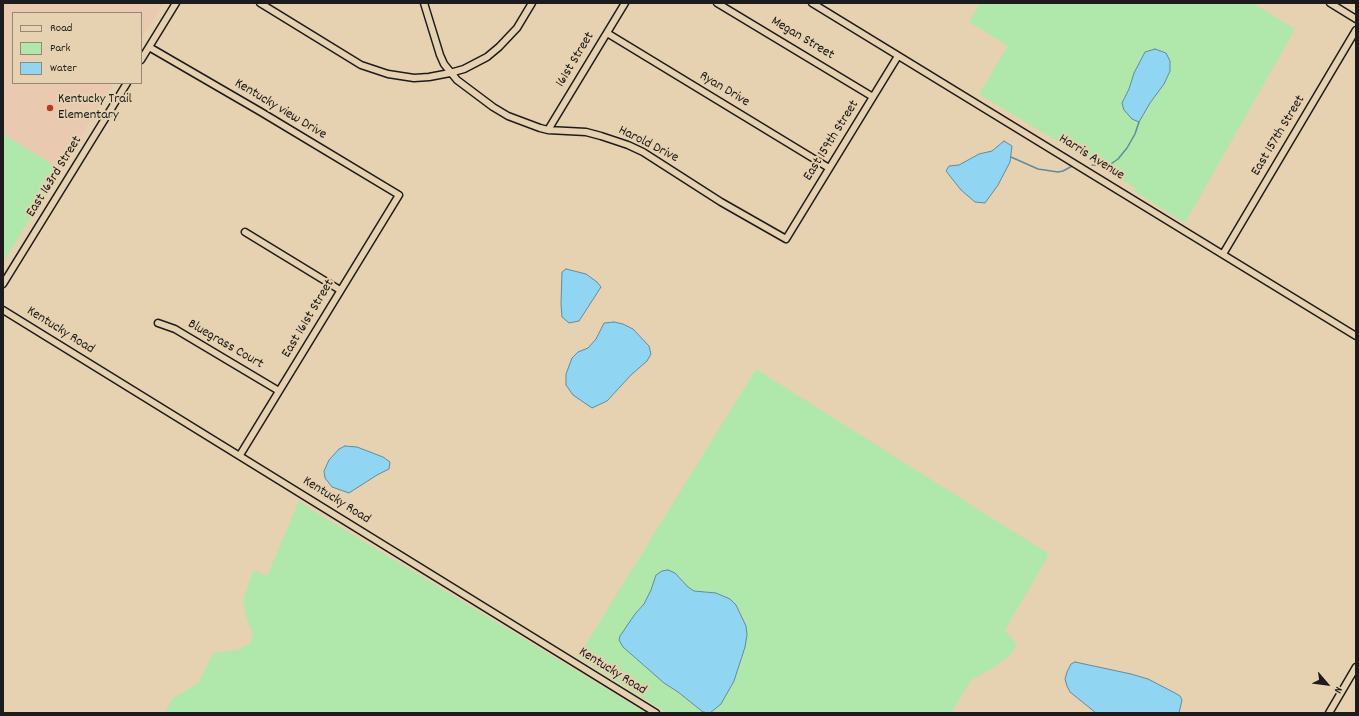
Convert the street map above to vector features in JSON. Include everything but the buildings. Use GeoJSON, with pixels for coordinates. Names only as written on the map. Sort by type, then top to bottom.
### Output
{"type":"FeatureCollection","features":[{"type":"Feature","properties":{"kind":"street"},"geometry":{"type":"LineString","coordinates":[[142,58],[176,3]]}},
{"type":"Feature","properties":{"kind":"street"},"geometry":{"type":"LineString","coordinates":[[260,3],[361,65],[388,74],[414,78],[450,73],[476,63],[499,47],[517,28],[532,3]]}},
{"type":"Feature","properties":{"kind":"street","name":"Harold Drive"},"geometry":{"type":"LineString","coordinates":[[424,3],[440,55],[450,73],[474,94],[493,107],[524,122],[548,130],[586,132],[628,145],[643,152],[721,202],[786,239]]}},
{"type":"Feature","properties":{"kind":"street","name":"161st Street"},"geometry":{"type":"LineString","coordinates":[[548,130],[625,3]]}},
{"type":"Feature","properties":{"kind":"street","name":"Megan Street"},"geometry":{"type":"LineString","coordinates":[[717,3],[873,96]]}},
{"type":"Feature","properties":{"kind":"street","name":"Harris Avenue"},"geometry":{"type":"LineString","coordinates":[[812,3],[1076,163],[1356,336]]}},
{"type":"Feature","properties":{"kind":"street"},"geometry":{"type":"LineString","coordinates":[[1330,3],[1356,19]]}},
{"type":"Feature","properties":{"kind":"street","name":"East 157th Street"},"geometry":{"type":"LineString","coordinates":[[1223,254],[1356,30]]}},
{"type":"Feature","properties":{"kind":"street","name":"Ryan Drive"},"geometry":{"type":"LineString","coordinates":[[607,33],[829,168]]}},
{"type":"Feature","properties":{"kind":"street","name":"Kentucky view Drive"},"geometry":{"type":"LineString","coordinates":[[149,47],[399,194]]}},
{"type":"Feature","properties":{"kind":"street","name":"East 159th Street"},"geometry":{"type":"LineString","coordinates":[[786,239],[898,56]]}},
{"type":"Feature","properties":{"kind":"street","name":"East 163rd Street"},"geometry":{"type":"LineString","coordinates":[[3,284],[126,84]]}},
{"type":"Feature","properties":{"kind":"street","name":"East 161st Street"},"geometry":{"type":"LineString","coordinates":[[240,455],[399,194]]}},
{"type":"Feature","properties":{"kind":"street"},"geometry":{"type":"LineString","coordinates":[[245,232],[340,290]]}},
{"type":"Feature","properties":{"kind":"street","name":"Kentucky Road"},"geometry":{"type":"LineString","coordinates":[[3,310],[656,713]]}},
{"type":"Feature","properties":{"kind":"street","name":"Bluegrass Court"},"geometry":{"type":"LineString","coordinates":[[158,323],[174,329],[279,391]]}},
{"type":"Feature","properties":{"kind":"street"},"geometry":{"type":"LineString","coordinates":[[1329,713],[1356,667]]}},
{"type":"Feature","properties":{"kind":"shaded area","name":"Kentucky Trail Elementary"},"geometry":{"type":"Polygon","coordinates":[[[3,3],[164,3],[142,37],[142,12],[12,12],[12,84],[113,84],[60,169],[3,134],[3,3]]]}},
{"type":"Feature","properties":{"kind":"green space"},"geometry":{"type":"Polygon","coordinates":[[[980,3],[1252,3],[1295,29],[1185,223],[1134,191],[1135,188],[979,94],[1008,46],[969,22],[980,3]]]}},
{"type":"Feature","properties":{"kind":"green space"},"geometry":{"type":"Polygon","coordinates":[[[3,134],[60,169],[3,263],[3,134]]]}},
{"type":"Feature","properties":{"kind":"green space"},"geometry":{"type":"Polygon","coordinates":[[[756,369],[1049,554],[1005,630],[1017,645],[1009,656],[996,666],[971,680],[951,713],[710,713],[721,704],[727,695],[742,659],[745,647],[742,614],[730,599],[708,592],[694,591],[688,587],[675,573],[656,575],[644,604],[635,614],[623,647],[664,683],[705,713],[667,713],[578,657],[756,369]]]}},
{"type":"Feature","properties":{"kind":"green space"},"geometry":{"type":"Polygon","coordinates":[[[299,501],[646,713],[164,713],[173,698],[198,683],[213,653],[237,650],[250,643],[253,634],[247,620],[243,601],[253,570],[267,576],[299,501]]]}},
{"type":"Feature","properties":{"kind":"water"},"geometry":{"type":"Polygon","coordinates":[[[1155,49],[1166,53],[1170,61],[1170,71],[1164,84],[1150,103],[1139,122],[1132,119],[1124,110],[1122,103],[1129,89],[1134,73],[1145,52],[1155,49]]]}},
{"type":"Feature","properties":{"kind":"water"},"geometry":{"type":"Polygon","coordinates":[[[1004,141],[1012,146],[1010,162],[998,185],[985,203],[975,202],[961,190],[946,171],[949,166],[959,165],[979,154],[992,151],[1004,141]]]}},
{"type":"Feature","properties":{"kind":"water"},"geometry":{"type":"Polygon","coordinates":[[[566,269],[586,274],[601,287],[579,321],[569,323],[562,317],[561,304],[562,272],[566,269]]]}},
{"type":"Feature","properties":{"kind":"water"},"geometry":{"type":"Polygon","coordinates":[[[614,322],[623,324],[633,329],[649,346],[651,354],[647,361],[631,375],[607,401],[592,408],[573,395],[566,385],[566,374],[572,358],[578,352],[588,348],[596,339],[604,323],[614,322]]]}},
{"type":"Feature","properties":{"kind":"water"},"geometry":{"type":"Polygon","coordinates":[[[345,446],[357,447],[383,457],[390,462],[389,469],[349,493],[332,487],[325,478],[324,471],[329,460],[339,449],[345,446]]]}},
{"type":"Feature","properties":{"kind":"water"},"geometry":{"type":"Polygon","coordinates":[[[668,570],[675,573],[688,587],[694,591],[716,593],[730,599],[736,605],[746,626],[747,635],[745,647],[734,681],[721,704],[710,713],[703,712],[664,683],[623,647],[619,640],[620,636],[635,614],[644,604],[656,575],[662,571],[668,570]]]}},
{"type":"Feature","properties":{"kind":"water"},"geometry":{"type":"Polygon","coordinates":[[[1075,662],[1148,679],[1180,696],[1182,700],[1179,713],[1096,713],[1070,692],[1067,686],[1065,679],[1067,672],[1071,664],[1075,662]]]}},
{"type":"Feature","properties":{"kind":"waterway"},"geometry":{"type":"LineString","coordinates":[[1092,165],[1108,166],[1118,159],[1127,148],[1135,134],[1139,122]]}},
{"type":"Feature","properties":{"kind":"waterway"},"geometry":{"type":"LineString","coordinates":[[1011,157],[1038,169],[1058,172],[1074,165]]}},
{"type":"Feature","properties":{"kind":"place","name":"Kentucky Trail Elementary"},"geometry":{"type":"Point","coordinates":[50,108]}}]}
